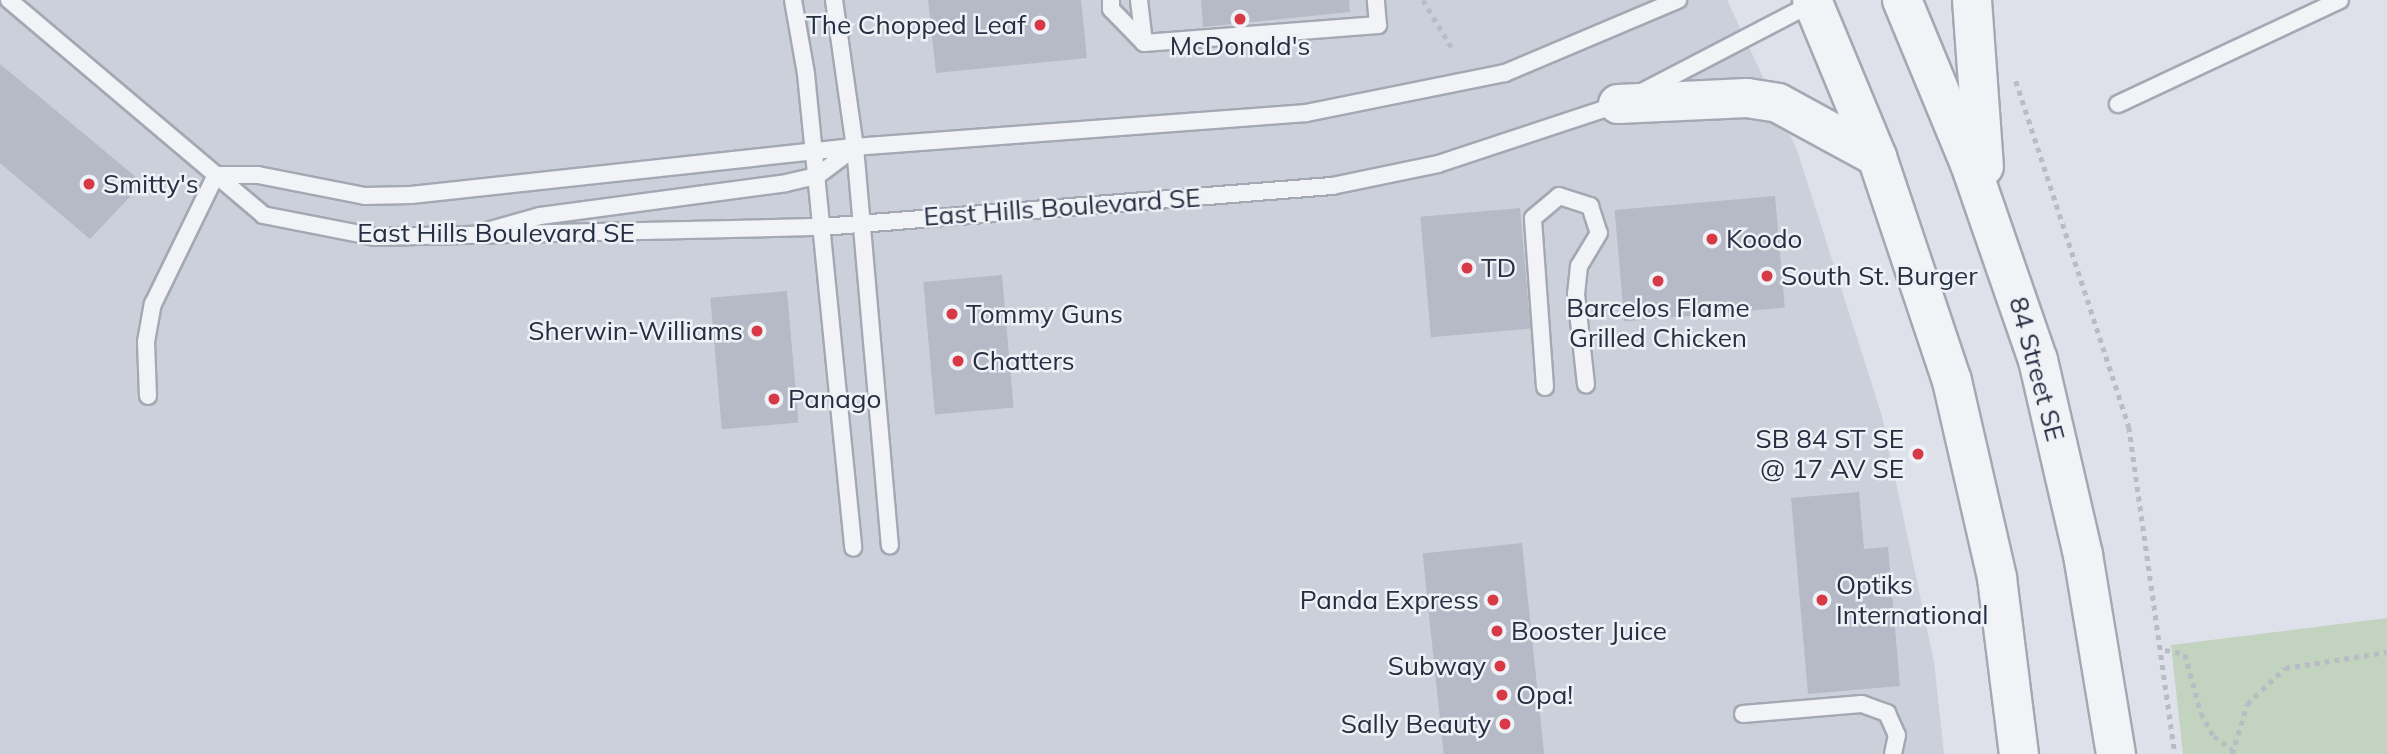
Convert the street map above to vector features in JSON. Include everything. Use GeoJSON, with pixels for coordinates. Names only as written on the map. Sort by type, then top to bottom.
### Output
{"type":"FeatureCollection","features":[{"type":"Feature","properties":{"kind":"street","name":"84 Street SE"},"geometry":{"type":"LineString","coordinates":[[1902,0],[1989,215],[2038,360],[2083,555],[2116,754]]}},
{"type":"Feature","properties":{"kind":"street"},"geometry":{"type":"LineString","coordinates":[[1972,0],[1989,215]]}},
{"type":"Feature","properties":{"kind":"street"},"geometry":{"type":"LineString","coordinates":[[1816,1],[1877,157],[1952,381],[1997,578],[2019,754]]}},
{"type":"Feature","properties":{"kind":"street"},"geometry":{"type":"LineString","coordinates":[[1618,104],[1747,98],[1778,103],[1877,157]]}},
{"type":"Feature","properties":{"kind":"lane"},"geometry":{"type":"LineString","coordinates":[[9,0],[216,174],[153,304],[146,342],[148,396]]}},
{"type":"Feature","properties":{"kind":"lane"},"geometry":{"type":"LineString","coordinates":[[793,0],[817,176],[853,548]]}},
{"type":"Feature","properties":{"kind":"lane"},"geometry":{"type":"LineString","coordinates":[[834,0],[855,147],[890,545]]}},
{"type":"Feature","properties":{"kind":"lane"},"geometry":{"type":"LineString","coordinates":[[1111,0],[1111,9],[1144,43]]}},
{"type":"Feature","properties":{"kind":"lane"},"geometry":{"type":"LineString","coordinates":[[1139,0],[1144,43]]}},
{"type":"Feature","properties":{"kind":"lane"},"geometry":{"type":"LineString","coordinates":[[1144,43],[1378,26],[1376,0]]}},
{"type":"Feature","properties":{"kind":"lane","name":"East Hills Boulevard SE"},"geometry":{"type":"LineString","coordinates":[[216,174],[258,175],[365,196],[411,195],[855,147],[1306,113],[1409,95],[1505,73],[1678,0]]}},
{"type":"Feature","properties":{"kind":"lane"},"geometry":{"type":"LineString","coordinates":[[2118,104],[2340,0]]}},
{"type":"Feature","properties":{"kind":"lane","name":"East Hills Boulevard SE"},"geometry":{"type":"LineString","coordinates":[[216,174],[263,215],[318,231],[464,238],[822,226],[1332,186],[1438,164],[1618,104],[1816,1]]}},
{"type":"Feature","properties":{"kind":"lane"},"geometry":{"type":"LineString","coordinates":[[464,238],[540,216],[817,176],[855,147]]}},
{"type":"Feature","properties":{"kind":"lane"},"geometry":{"type":"LineString","coordinates":[[1545,387],[1533,218],[1559,196],[1590,206],[1599,233],[1579,266],[1576,294],[1586,384]]}},
{"type":"Feature","properties":{"kind":"lane"},"geometry":{"type":"LineString","coordinates":[[1743,713],[1862,704],[1887,713],[1897,736],[1893,754]]}},
{"type":"Feature","properties":{"kind":"path"},"geometry":{"type":"LineString","coordinates":[[1423,0],[1452,48]]}},
{"type":"Feature","properties":{"kind":"path"},"geometry":{"type":"LineString","coordinates":[[2013,73],[2129,426],[2165,650],[2175,754]]}},
{"type":"Feature","properties":{"kind":"path"},"geometry":{"type":"LineString","coordinates":[[2165,650],[2185,654],[2201,713],[2214,736],[2232,752],[2247,704],[2285,668],[2387,652]]}},
{"type":"Feature","properties":{"kind":"shaded area"},"geometry":{"type":"Polygon","coordinates":[[[0,0],[1727,0],[1797,150],[1882,416],[1934,662],[1944,754],[0,754],[0,0]]]}},
{"type":"Feature","properties":{"kind":"green space"},"geometry":{"type":"Polygon","coordinates":[[[2387,618],[2387,754],[2183,754],[2171,645],[2387,618]]]}},
{"type":"Feature","properties":{"kind":"building"},"geometry":{"type":"Polygon","coordinates":[[[928,0],[1081,0],[1087,58],[936,73],[928,0]]]}},
{"type":"Feature","properties":{"kind":"building","name":"McDonald's"},"geometry":{"type":"Polygon","coordinates":[[[1201,0],[1349,0],[1350,12],[1203,27],[1201,0]]]}},
{"type":"Feature","properties":{"kind":"building"},"geometry":{"type":"Polygon","coordinates":[[[0,64],[143,183],[90,239],[0,163],[0,64]]]}},
{"type":"Feature","properties":{"kind":"building"},"geometry":{"type":"Polygon","coordinates":[[[1775,196],[1785,308],[1624,322],[1615,210],[1775,196]]]}},
{"type":"Feature","properties":{"kind":"building"},"geometry":{"type":"Polygon","coordinates":[[[1520,208],[1531,329],[1431,337],[1420,217],[1520,208]]]}},
{"type":"Feature","properties":{"kind":"building"},"geometry":{"type":"Polygon","coordinates":[[[1002,275],[1014,407],[935,414],[923,282],[1002,275]]]}},
{"type":"Feature","properties":{"kind":"building"},"geometry":{"type":"Polygon","coordinates":[[[787,291],[799,422],[722,429],[710,298],[787,291]]]}},
{"type":"Feature","properties":{"kind":"building"},"geometry":{"type":"Polygon","coordinates":[[[1859,492],[1864,549],[1888,547],[1900,686],[1808,694],[1791,498],[1859,492]]]}},
{"type":"Feature","properties":{"kind":"building"},"geometry":{"type":"Polygon","coordinates":[[[1522,543],[1544,754],[1444,754],[1423,553],[1522,543]]]}},
{"type":"Feature","properties":{"kind":"place","name":"McDonald's"},"geometry":{"type":"Point","coordinates":[1240,19]}},
{"type":"Feature","properties":{"kind":"place","name":"The Chopped Leaf"},"geometry":{"type":"Point","coordinates":[1040,25]}},
{"type":"Feature","properties":{"kind":"place","name":"Smitty's"},"geometry":{"type":"Point","coordinates":[89,184]}},
{"type":"Feature","properties":{"kind":"place","name":"Koodo"},"geometry":{"type":"Point","coordinates":[1712,239]}},
{"type":"Feature","properties":{"kind":"place","name":"TD"},"geometry":{"type":"Point","coordinates":[1467,268]}},
{"type":"Feature","properties":{"kind":"place","name":"South St. Burger"},"geometry":{"type":"Point","coordinates":[1767,276]}},
{"type":"Feature","properties":{"kind":"place","name":"Barcelos Flame Grilled Chicken"},"geometry":{"type":"Point","coordinates":[1658,281]}},
{"type":"Feature","properties":{"kind":"place","name":"Tommy Guns"},"geometry":{"type":"Point","coordinates":[952,314]}},
{"type":"Feature","properties":{"kind":"place","name":"Sherwin-Williams"},"geometry":{"type":"Point","coordinates":[757,331]}},
{"type":"Feature","properties":{"kind":"place","name":"Chatters"},"geometry":{"type":"Point","coordinates":[958,361]}},
{"type":"Feature","properties":{"kind":"place","name":"Panago"},"geometry":{"type":"Point","coordinates":[774,399]}},
{"type":"Feature","properties":{"kind":"place","name":"SB 84 ST SE @ 17 AV SE"},"geometry":{"type":"Point","coordinates":[1918,454]}},
{"type":"Feature","properties":{"kind":"place","name":"Panda Express"},"geometry":{"type":"Point","coordinates":[1493,600]}},
{"type":"Feature","properties":{"kind":"place","name":"Optiks International"},"geometry":{"type":"Point","coordinates":[1822,600]}},
{"type":"Feature","properties":{"kind":"place","name":"Booster Juice"},"geometry":{"type":"Point","coordinates":[1497,631]}},
{"type":"Feature","properties":{"kind":"place","name":"Subway"},"geometry":{"type":"Point","coordinates":[1500,666]}},
{"type":"Feature","properties":{"kind":"place","name":"Opa!"},"geometry":{"type":"Point","coordinates":[1502,695]}},
{"type":"Feature","properties":{"kind":"place","name":"Sally Beauty"},"geometry":{"type":"Point","coordinates":[1505,724]}}]}
